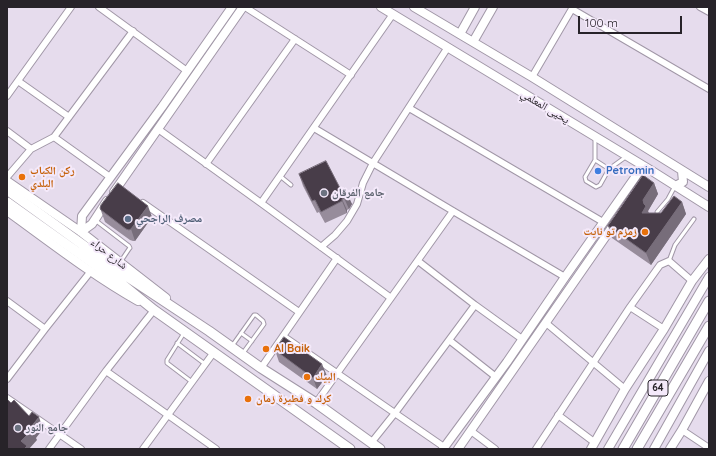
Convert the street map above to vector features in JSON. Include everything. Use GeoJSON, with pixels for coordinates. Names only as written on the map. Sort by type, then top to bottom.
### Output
{"type":"FeatureCollection","features":[{"type":"Feature","properties":{"kind":"main road","name":"شارع حراء"},"geometry":{"type":"LineString","coordinates":[[7,190],[124,280],[154,310],[350,449]]}},
{"type":"Feature","properties":{"kind":"main road","name":"شارع حراء"},"geometry":{"type":"LineString","coordinates":[[7,202],[124,280],[209,331],[261,368],[316,403],[380,449]]}},
{"type":"Feature","properties":{"kind":"main road","name":"64"},"geometry":{"type":"LineString","coordinates":[[622,449],[709,301]]}},
{"type":"Feature","properties":{"kind":"main road","name":"64"},"geometry":{"type":"LineString","coordinates":[[637,449],[706,330]]}},
{"type":"Feature","properties":{"kind":"street"},"geometry":{"type":"LineString","coordinates":[[7,96],[71,7]]}},
{"type":"Feature","properties":{"kind":"street"},"geometry":{"type":"LineString","coordinates":[[99,7],[187,71]]}},
{"type":"Feature","properties":{"kind":"street"},"geometry":{"type":"LineString","coordinates":[[80,232],[82,216],[162,107],[232,7]]}},
{"type":"Feature","properties":{"kind":"street"},"geometry":{"type":"LineString","coordinates":[[80,232],[92,224],[121,188],[158,129],[244,7],[351,75]]}},
{"type":"Feature","properties":{"kind":"street","name":"يحيى المعلمي"},"geometry":{"type":"LineString","coordinates":[[381,7],[627,156],[643,166],[649,174],[675,186],[709,206]]}},
{"type":"Feature","properties":{"kind":"street","name":"يحيى المعلمي"},"geometry":{"type":"LineString","coordinates":[[414,7],[532,77],[709,187]]}},
{"type":"Feature","properties":{"kind":"street"},"geometry":{"type":"LineString","coordinates":[[460,34],[475,7]]}},
{"type":"Feature","properties":{"kind":"street"},"geometry":{"type":"LineString","coordinates":[[473,42],[493,7]]}},
{"type":"Feature","properties":{"kind":"street"},"geometry":{"type":"LineString","coordinates":[[700,7],[709,12]]}},
{"type":"Feature","properties":{"kind":"street"},"geometry":{"type":"LineString","coordinates":[[532,77],[572,8],[709,89]]}},
{"type":"Feature","properties":{"kind":"street"},"geometry":{"type":"LineString","coordinates":[[261,203],[393,14]]}},
{"type":"Feature","properties":{"kind":"street"},"geometry":{"type":"LineString","coordinates":[[7,177],[31,149],[54,138],[132,31]]}},
{"type":"Feature","properties":{"kind":"street"},"geometry":{"type":"LineString","coordinates":[[206,164],[295,39]]}},
{"type":"Feature","properties":{"kind":"street"},"geometry":{"type":"LineString","coordinates":[[321,247],[335,235],[347,221],[357,204],[363,183],[373,163],[448,47]]}},
{"type":"Feature","properties":{"kind":"street"},"geometry":{"type":"LineString","coordinates":[[18,81],[69,117]]}},
{"type":"Feature","properties":{"kind":"street"},"geometry":{"type":"LineString","coordinates":[[162,107],[169,113]]}},
{"type":"Feature","properties":{"kind":"street"},"geometry":{"type":"LineString","coordinates":[[409,108],[603,222]]}},
{"type":"Feature","properties":{"kind":"street"},"geometry":{"type":"LineString","coordinates":[[314,128],[565,277]]}},
{"type":"Feature","properties":{"kind":"street"},"geometry":{"type":"LineString","coordinates":[[158,129],[391,298]]}},
{"type":"Feature","properties":{"kind":"street"},"geometry":{"type":"LineString","coordinates":[[7,130],[31,149]]}},
{"type":"Feature","properties":{"kind":"street"},"geometry":{"type":"LineString","coordinates":[[54,138],[110,178]]}},
{"type":"Feature","properties":{"kind":"street"},"geometry":{"type":"LineString","coordinates":[[283,336],[444,448],[507,362],[643,166]]}},
{"type":"Feature","properties":{"kind":"street"},"geometry":{"type":"LineString","coordinates":[[675,186],[683,182],[682,171]]}},
{"type":"Feature","properties":{"kind":"street","name":"شارع حراء"},"geometry":{"type":"LineString","coordinates":[[7,181],[80,232],[209,331]]}},
{"type":"Feature","properties":{"kind":"street"},"geometry":{"type":"LineString","coordinates":[[138,199],[299,312]]}},
{"type":"Feature","properties":{"kind":"street","name":"شارع حراء"},"geometry":{"type":"LineString","coordinates":[[7,211],[91,271],[154,310]]}},
{"type":"Feature","properties":{"kind":"street"},"geometry":{"type":"LineString","coordinates":[[316,403],[453,211]]}},
{"type":"Feature","properties":{"kind":"street"},"geometry":{"type":"LineString","coordinates":[[458,449],[621,215]]}},
{"type":"Feature","properties":{"kind":"street"},"geometry":{"type":"LineString","coordinates":[[261,368],[337,258]]}},
{"type":"Feature","properties":{"kind":"street"},"geometry":{"type":"LineString","coordinates":[[558,416],[592,446],[625,389],[692,281],[709,258]]}},
{"type":"Feature","properties":{"kind":"street"},"geometry":{"type":"LineString","coordinates":[[418,261],[522,340]]}},
{"type":"Feature","properties":{"kind":"street"},"geometry":{"type":"LineString","coordinates":[[536,449],[630,306],[660,265],[669,261],[692,281]]}},
{"type":"Feature","properties":{"kind":"street"},"geometry":{"type":"LineString","coordinates":[[7,380],[91,271]]}},
{"type":"Feature","properties":{"kind":"street"},"geometry":{"type":"LineString","coordinates":[[608,449],[709,277]]}},
{"type":"Feature","properties":{"kind":"street"},"geometry":{"type":"LineString","coordinates":[[7,301],[45,329]]}},
{"type":"Feature","properties":{"kind":"street"},"geometry":{"type":"LineString","coordinates":[[372,443],[475,305]]}},
{"type":"Feature","properties":{"kind":"street"},"geometry":{"type":"LineString","coordinates":[[630,306],[664,328]]}},
{"type":"Feature","properties":{"kind":"street"},"geometry":{"type":"LineString","coordinates":[[49,449],[106,371],[154,310]]}},
{"type":"Feature","properties":{"kind":"street"},"geometry":{"type":"LineString","coordinates":[[546,323],[625,389]]}},
{"type":"Feature","properties":{"kind":"street"},"geometry":{"type":"LineString","coordinates":[[449,340],[496,377]]}},
{"type":"Feature","properties":{"kind":"street"},"geometry":{"type":"LineString","coordinates":[[142,449],[214,352]]}},
{"type":"Feature","properties":{"kind":"street"},"geometry":{"type":"LineString","coordinates":[[654,449],[709,352]]}},
{"type":"Feature","properties":{"kind":"street"},"geometry":{"type":"LineString","coordinates":[[507,362],[516,367]]}},
{"type":"Feature","properties":{"kind":"street"},"geometry":{"type":"LineString","coordinates":[[106,371],[216,449]]}},
{"type":"Feature","properties":{"kind":"street"},"geometry":{"type":"LineString","coordinates":[[670,449],[709,381]]}},
{"type":"Feature","properties":{"kind":"street"},"geometry":{"type":"LineString","coordinates":[[7,398],[81,449]]}},
{"type":"Feature","properties":{"kind":"street"},"geometry":{"type":"LineString","coordinates":[[679,405],[692,412]]}},
{"type":"Feature","properties":{"kind":"street"},"geometry":{"type":"LineString","coordinates":[[612,411],[626,418]]}},
{"type":"Feature","properties":{"kind":"street"},"geometry":{"type":"LineString","coordinates":[[682,430],[709,448]]}},
{"type":"Feature","properties":{"kind":"street"},"geometry":{"type":"LineString","coordinates":[[471,431],[495,449]]}},
{"type":"Feature","properties":{"kind":"lane"},"geometry":{"type":"LineString","coordinates":[[595,137],[595,160],[585,177],[586,180],[596,187],[600,185],[609,169],[627,156]]}},
{"type":"Feature","properties":{"kind":"lane"},"geometry":{"type":"LineString","coordinates":[[595,160],[609,169]]}},
{"type":"Feature","properties":{"kind":"lane"},"geometry":{"type":"LineString","coordinates":[[280,176],[291,185]]}},
{"type":"Feature","properties":{"kind":"lane"},"geometry":{"type":"LineString","coordinates":[[657,212],[668,199],[675,186]]}},
{"type":"Feature","properties":{"kind":"lane"},"geometry":{"type":"LineString","coordinates":[[669,261],[675,245],[694,219]]}},
{"type":"Feature","properties":{"kind":"lane"},"geometry":{"type":"LineString","coordinates":[[94,220],[129,246],[130,248],[120,262]]}},
{"type":"Feature","properties":{"kind":"lane"},"geometry":{"type":"LineString","coordinates":[[231,347],[254,315],[256,315],[264,321],[264,324],[242,355]]}},
{"type":"Feature","properties":{"kind":"lane"},"geometry":{"type":"LineString","coordinates":[[185,332],[167,360],[167,363],[192,382]]}},
{"type":"Feature","properties":{"kind":"lane"},"geometry":{"type":"LineString","coordinates":[[241,333],[252,341]]}},
{"type":"Feature","properties":{"kind":"lane"},"geometry":{"type":"LineString","coordinates":[[177,344],[205,364]]}},
{"type":"Feature","properties":{"kind":"building","name":"جامع الفرقان"},"geometry":{"type":"Polygon","coordinates":[[[326,161],[341,190],[345,188],[347,193],[342,201],[321,212],[315,200],[312,201],[299,174],[326,161]]]}},
{"type":"Feature","properties":{"kind":"building"},"geometry":{"type":"Polygon","coordinates":[[[643,175],[654,183],[643,200],[646,206],[642,213],[661,213],[674,196],[682,202],[646,253],[608,226],[643,175]]]}},
{"type":"Feature","properties":{"kind":"building"},"geometry":{"type":"Polygon","coordinates":[[[118,183],[148,206],[129,230],[100,208],[118,183]]]}},
{"type":"Feature","properties":{"kind":"building"},"geometry":{"type":"Polygon","coordinates":[[[284,337],[322,364],[313,378],[275,350],[284,337]]]}},
{"type":"Feature","properties":{"kind":"building","name":"جامع النور"},"geometry":{"type":"Polygon","coordinates":[[[7,399],[11,403],[14,400],[29,416],[32,412],[39,417],[31,427],[33,429],[21,441],[27,446],[24,449],[7,449],[7,399]]]}},
{"type":"Feature","properties":{"kind":"place","name":"Petromin"},"geometry":{"type":"Point","coordinates":[598,171]}},
{"type":"Feature","properties":{"kind":"place","name":"ركن الكباب البلدي"},"geometry":{"type":"Point","coordinates":[22,177]}},
{"type":"Feature","properties":{"kind":"place","name":"جامع الفرقان"},"geometry":{"type":"Point","coordinates":[324,193]}},
{"type":"Feature","properties":{"kind":"place","name":"مصرف الراجحي"},"geometry":{"type":"Point","coordinates":[128,219]}},
{"type":"Feature","properties":{"kind":"place","name":"زمزم تو نايت"},"geometry":{"type":"Point","coordinates":[645,232]}},
{"type":"Feature","properties":{"kind":"place","name":"Al Baik"},"geometry":{"type":"Point","coordinates":[266,349]}},
{"type":"Feature","properties":{"kind":"place","name":"البيك"},"geometry":{"type":"Point","coordinates":[307,377]}},
{"type":"Feature","properties":{"kind":"place","name":"كرك و فطيرة زمان"},"geometry":{"type":"Point","coordinates":[248,399]}},
{"type":"Feature","properties":{"kind":"place","name":"جامع النور"},"geometry":{"type":"Point","coordinates":[18,428]}}]}
